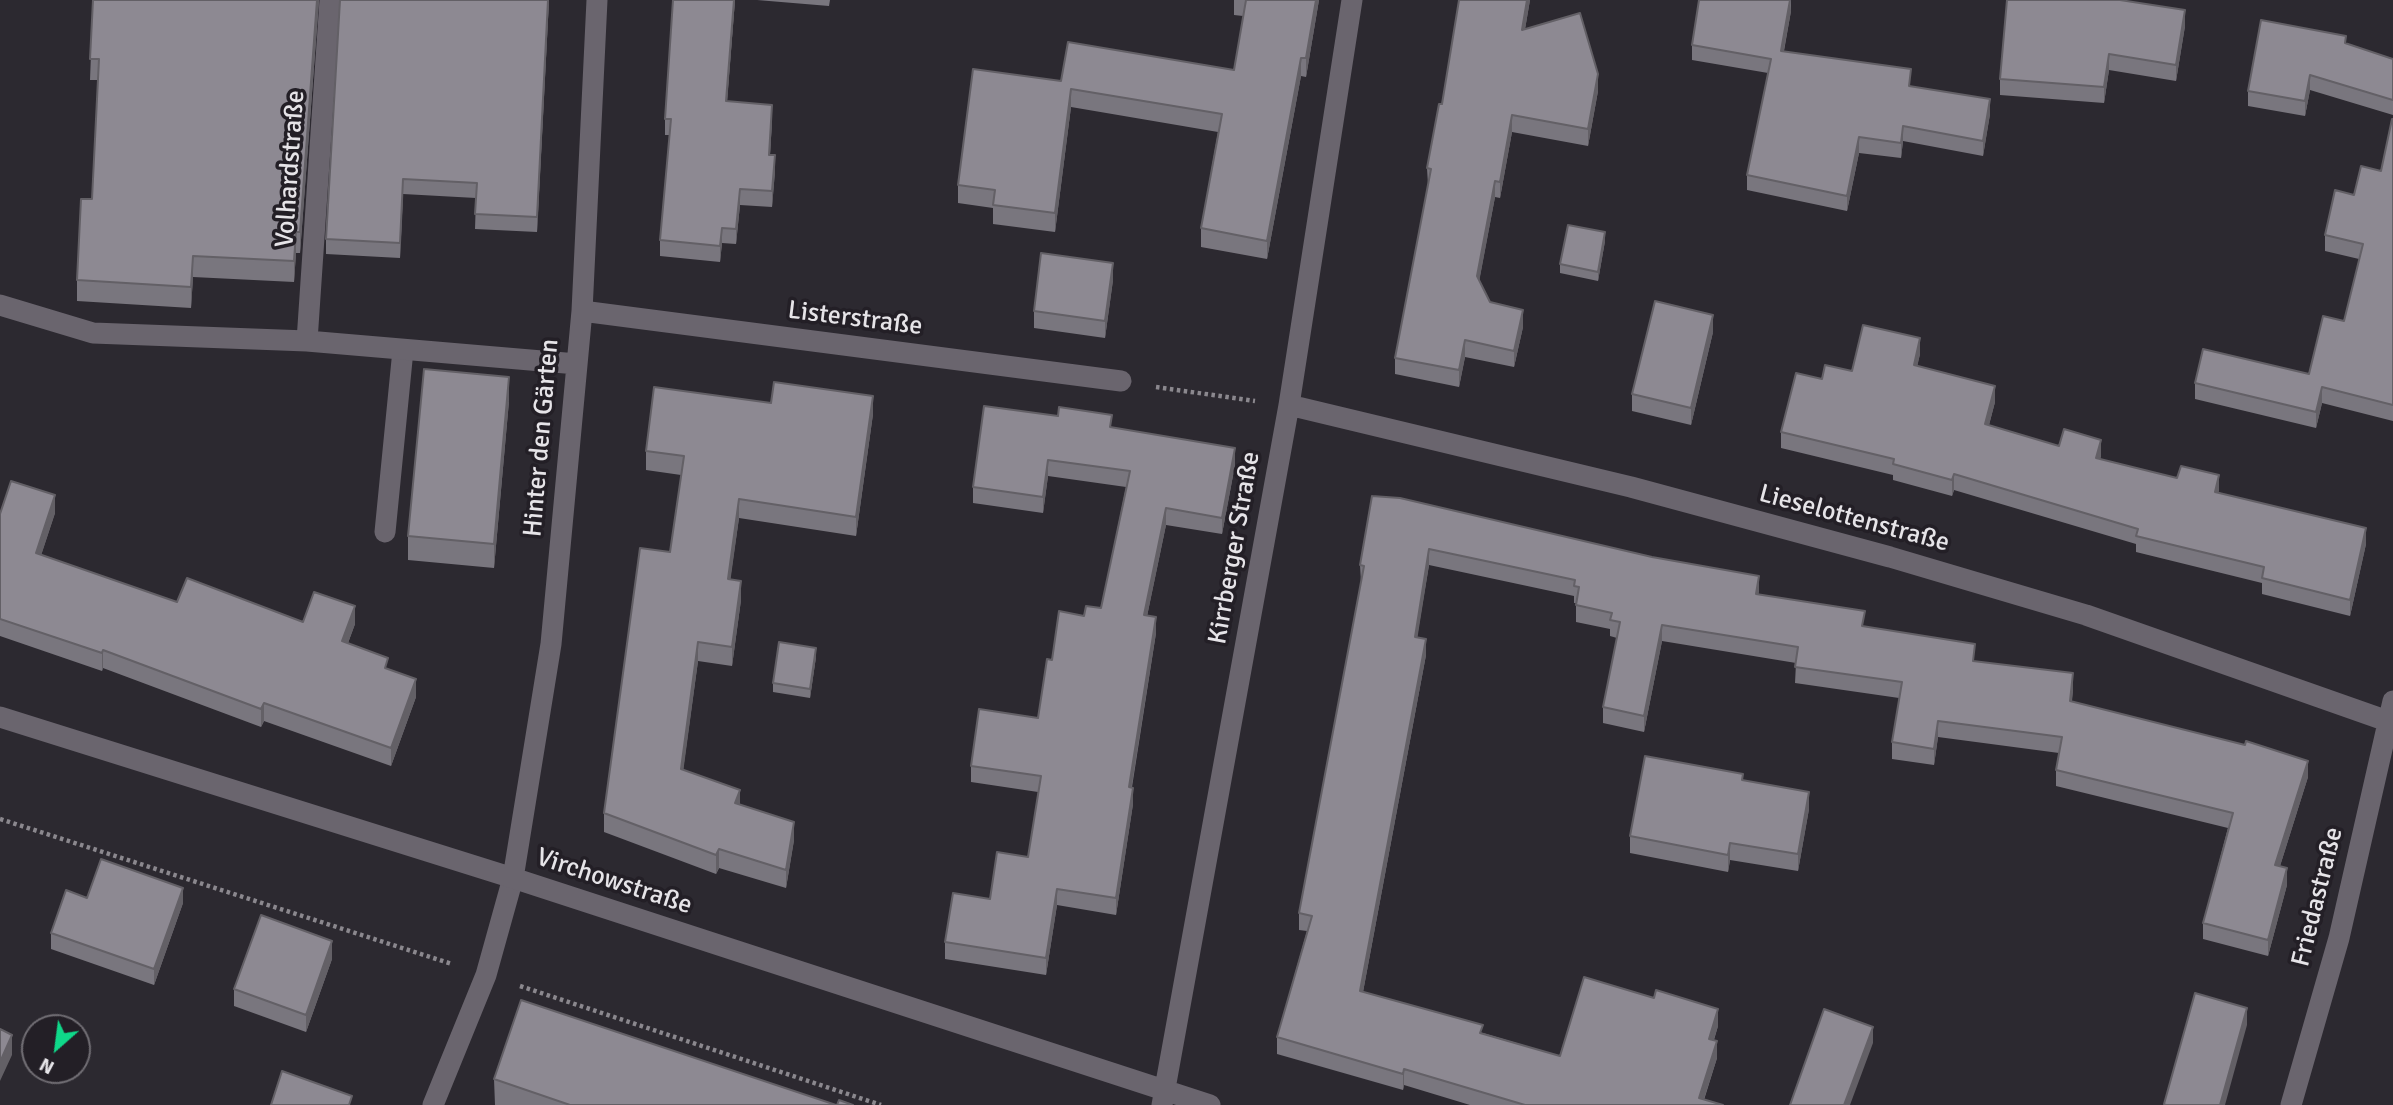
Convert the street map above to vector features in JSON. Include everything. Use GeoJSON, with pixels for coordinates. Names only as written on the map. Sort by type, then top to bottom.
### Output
{"type":"FeatureCollection","features":[{"type":"Feature","properties":{"kind":"street","name":"Volhardstraße"},"geometry":{"type":"LineString","coordinates":[[307,341],[330,0]]}},
{"type":"Feature","properties":{"kind":"street","name":"Hinter den Gärten"},"geometry":{"type":"LineString","coordinates":[[433,1105],[486,975],[513,878],[551,645],[582,311],[597,0]]}},
{"type":"Feature","properties":{"kind":"street","name":"Kirrberger Straße"},"geometry":{"type":"LineString","coordinates":[[1163,1098],[1289,405],[1352,0]]}},
{"type":"Feature","properties":{"kind":"street"},"geometry":{"type":"LineString","coordinates":[[0,305],[93,333],[307,341],[577,364]]}},
{"type":"Feature","properties":{"kind":"street","name":"Listerstraße"},"geometry":{"type":"LineString","coordinates":[[582,311],[1121,382]]}},
{"type":"Feature","properties":{"kind":"street"},"geometry":{"type":"LineString","coordinates":[[385,532],[403,350]]}},
{"type":"Feature","properties":{"kind":"street","name":"Lieselottenstraße"},"geometry":{"type":"LineString","coordinates":[[1289,405],[1631,487],[1890,556],[2099,619],[2391,715]]}},
{"type":"Feature","properties":{"kind":"street","name":"Friedastraße"},"geometry":{"type":"LineString","coordinates":[[2291,1105],[2339,938],[2391,715]]}},
{"type":"Feature","properties":{"kind":"street","name":"Virchowstraße"},"geometry":{"type":"LineString","coordinates":[[0,717],[513,878],[1163,1098],[1210,1105]]}},
{"type":"Feature","properties":{"kind":"path"},"geometry":{"type":"LineString","coordinates":[[1121,382],[1289,405]]}},
{"type":"Feature","properties":{"kind":"path"},"geometry":{"type":"LineString","coordinates":[[0,819],[881,1105]]}},
{"type":"Feature","properties":{"kind":"building"},"geometry":{"type":"Polygon","coordinates":[[[93,0],[317,0],[300,232],[296,232],[294,261],[193,256],[191,287],[77,280],[81,199],[92,199],[99,59],[90,59],[93,0]]]}},
{"type":"Feature","properties":{"kind":"building"},"geometry":{"type":"Polygon","coordinates":[[[340,0],[548,0],[537,217],[475,214],[477,183],[403,179],[400,243],[326,239],[340,0]]]}},
{"type":"Feature","properties":{"kind":"building"},"geometry":{"type":"Polygon","coordinates":[[[673,0],[734,0],[726,101],[772,105],[769,155],[775,155],[772,191],[740,189],[736,229],[722,228],[720,246],[660,240],[671,119],[665,119],[673,0]]]}},
{"type":"Feature","properties":{"kind":"building"},"geometry":{"type":"Polygon","coordinates":[[[1246,0],[1316,0],[1306,58],[1301,58],[1267,241],[1201,228],[1222,114],[1071,89],[1055,213],[993,205],[995,190],[958,185],[973,69],[1061,81],[1068,42],[1234,70],[1246,0]]]}},
{"type":"Feature","properties":{"kind":"building"},"geometry":{"type":"Polygon","coordinates":[[[1459,0],[1527,0],[1522,30],[1580,13],[1598,74],[1588,129],[1512,115],[1500,182],[1495,181],[1477,276],[1490,302],[1523,310],[1514,351],[1465,340],[1459,370],[1395,358],[1431,169],[1427,168],[1439,104],[1442,104],[1459,0]]]}},
{"type":"Feature","properties":{"kind":"building"},"geometry":{"type":"Polygon","coordinates":[[[1699,0],[1790,0],[1781,51],[1911,69],[1909,86],[1990,99],[1983,141],[1903,126],[1901,143],[1859,137],[1847,196],[1747,175],[1771,59],[1692,45],[1699,0]]]}},
{"type":"Feature","properties":{"kind":"building"},"geometry":{"type":"Polygon","coordinates":[[[2007,0],[2120,0],[2185,10],[2176,65],[2109,54],[2104,87],[2000,79],[2007,0]]]}},
{"type":"Feature","properties":{"kind":"building"},"geometry":{"type":"Polygon","coordinates":[[[2261,20],[2346,36],[2345,43],[2393,59],[2393,100],[2310,75],[2305,101],[2248,91],[2261,20]]]}},
{"type":"Feature","properties":{"kind":"building"},"geometry":{"type":"Polygon","coordinates":[[[2392,119],[2393,405],[2322,387],[2316,412],[2195,383],[2203,349],[2309,374],[2323,316],[2344,321],[2363,244],[2325,235],[2335,190],[2354,195],[2361,166],[2381,171],[2392,119]]]}},
{"type":"Feature","properties":{"kind":"building"},"geometry":{"type":"Polygon","coordinates":[[[1568,225],[1605,232],[1598,272],[1560,264],[1568,225]]]}},
{"type":"Feature","properties":{"kind":"building"},"geometry":{"type":"Polygon","coordinates":[[[1041,253],[1113,263],[1105,321],[1034,311],[1041,253]]]}},
{"type":"Feature","properties":{"kind":"building"},"geometry":{"type":"Polygon","coordinates":[[[1655,301],[1713,315],[1691,408],[1632,394],[1655,301]]]}},
{"type":"Feature","properties":{"kind":"building"},"geometry":{"type":"Polygon","coordinates":[[[1863,325],[1920,338],[1914,365],[1995,386],[1985,424],[2059,446],[2064,429],[2101,440],[2096,458],[2177,478],[2181,466],[2219,475],[2215,492],[2366,528],[2350,600],[2262,578],[2264,567],[2136,536],[2138,529],[1954,474],[1952,480],[1893,464],[1894,459],[1781,432],[1796,373],[1822,379],[1825,365],[1852,371],[1863,325]]]}},
{"type":"Feature","properties":{"kind":"building"},"geometry":{"type":"Polygon","coordinates":[[[424,369],[509,377],[494,544],[408,536],[424,369]]]}},
{"type":"Feature","properties":{"kind":"building"},"geometry":{"type":"Polygon","coordinates":[[[774,382],[873,396],[856,517],[739,499],[728,579],[741,581],[732,647],[698,642],[681,769],[740,790],[735,803],[794,822],[786,870],[719,849],[716,855],[604,813],[640,548],[670,552],[684,456],[646,451],[654,387],[771,403],[774,382]]]}},
{"type":"Feature","properties":{"kind":"building"},"geometry":{"type":"Polygon","coordinates":[[[984,406],[1058,416],[1059,407],[1112,415],[1110,427],[1235,448],[1222,518],[1166,508],[1144,615],[1156,617],[1129,787],[1133,788],[1116,898],[1057,889],[1046,958],[945,942],[953,893],[990,899],[997,852],[1028,857],[1041,776],[971,766],[979,709],[1038,718],[1047,659],[1052,660],[1059,611],[1084,616],[1086,606],[1101,608],[1130,471],[1048,460],[1043,497],[973,487],[984,406]]]}},
{"type":"Feature","properties":{"kind":"building"},"geometry":{"type":"Polygon","coordinates":[[[11,481],[55,495],[36,553],[177,602],[187,578],[303,622],[314,592],[355,606],[342,641],[388,658],[385,668],[416,679],[391,748],[264,703],[261,709],[103,650],[102,653],[0,619],[0,514],[11,481]]]}},
{"type":"Feature","properties":{"kind":"building"},"geometry":{"type":"Polygon","coordinates":[[[1372,496],[1400,498],[1652,557],[1759,576],[1756,594],[1865,611],[1862,626],[1975,644],[1973,661],[2073,673],[2070,701],[2245,745],[2246,741],[2308,761],[2275,865],[2287,868],[2268,940],[2203,923],[2233,813],[2056,770],[2062,737],[1938,721],[1934,749],[1892,742],[1902,682],[1795,667],[1798,647],[1662,625],[1644,716],[1603,707],[1620,622],[1610,620],[1612,613],[1576,605],[1579,587],[1574,586],[1575,580],[1429,549],[1415,637],[1426,639],[1360,991],[1483,1025],[1480,1033],[1560,1056],[1584,977],[1654,998],[1656,990],[1718,1009],[1709,1039],[1717,1041],[1699,1098],[1723,1105],[1525,1105],[1404,1069],[1403,1074],[1277,1037],[1312,916],[1299,913],[1364,566],[1360,565],[1372,496]]]}},
{"type":"Feature","properties":{"kind":"building"},"geometry":{"type":"Polygon","coordinates":[[[779,642],[816,648],[810,689],[773,683],[779,642]]]}},
{"type":"Feature","properties":{"kind":"building"},"geometry":{"type":"Polygon","coordinates":[[[1645,756],[1743,774],[1742,780],[1809,792],[1798,854],[1730,843],[1728,855],[1630,836],[1645,756]]]}},
{"type":"Feature","properties":{"kind":"building"},"geometry":{"type":"Polygon","coordinates":[[[101,859],[183,888],[154,969],[51,933],[66,890],[87,898],[101,859]]]}},
{"type":"Feature","properties":{"kind":"building"},"geometry":{"type":"Polygon","coordinates":[[[261,915],[332,941],[306,1015],[234,989],[261,915]]]}},
{"type":"Feature","properties":{"kind":"building"},"geometry":{"type":"Polygon","coordinates":[[[2195,993],[2247,1008],[2220,1105],[2166,1105],[2164,1104],[2195,993]]]}},
{"type":"Feature","properties":{"kind":"building"},"geometry":{"type":"Polygon","coordinates":[[[521,1000],[836,1105],[570,1105],[494,1079],[521,1000]]]}},
{"type":"Feature","properties":{"kind":"building"},"geometry":{"type":"Polygon","coordinates":[[[1824,1009],[1873,1027],[1844,1105],[1790,1105],[1824,1009]]]}},
{"type":"Feature","properties":{"kind":"building"},"geometry":{"type":"Polygon","coordinates":[[[0,1029],[12,1035],[0,1062],[0,1029]]]}},
{"type":"Feature","properties":{"kind":"building"},"geometry":{"type":"Polygon","coordinates":[[[282,1071],[352,1096],[349,1105],[271,1105],[282,1071]]]}},
{"type":"Feature","properties":{"kind":"building"},"geometry":{"type":"Polygon","coordinates":[[[839,1100],[853,1105],[837,1105],[839,1100]]]}}]}
